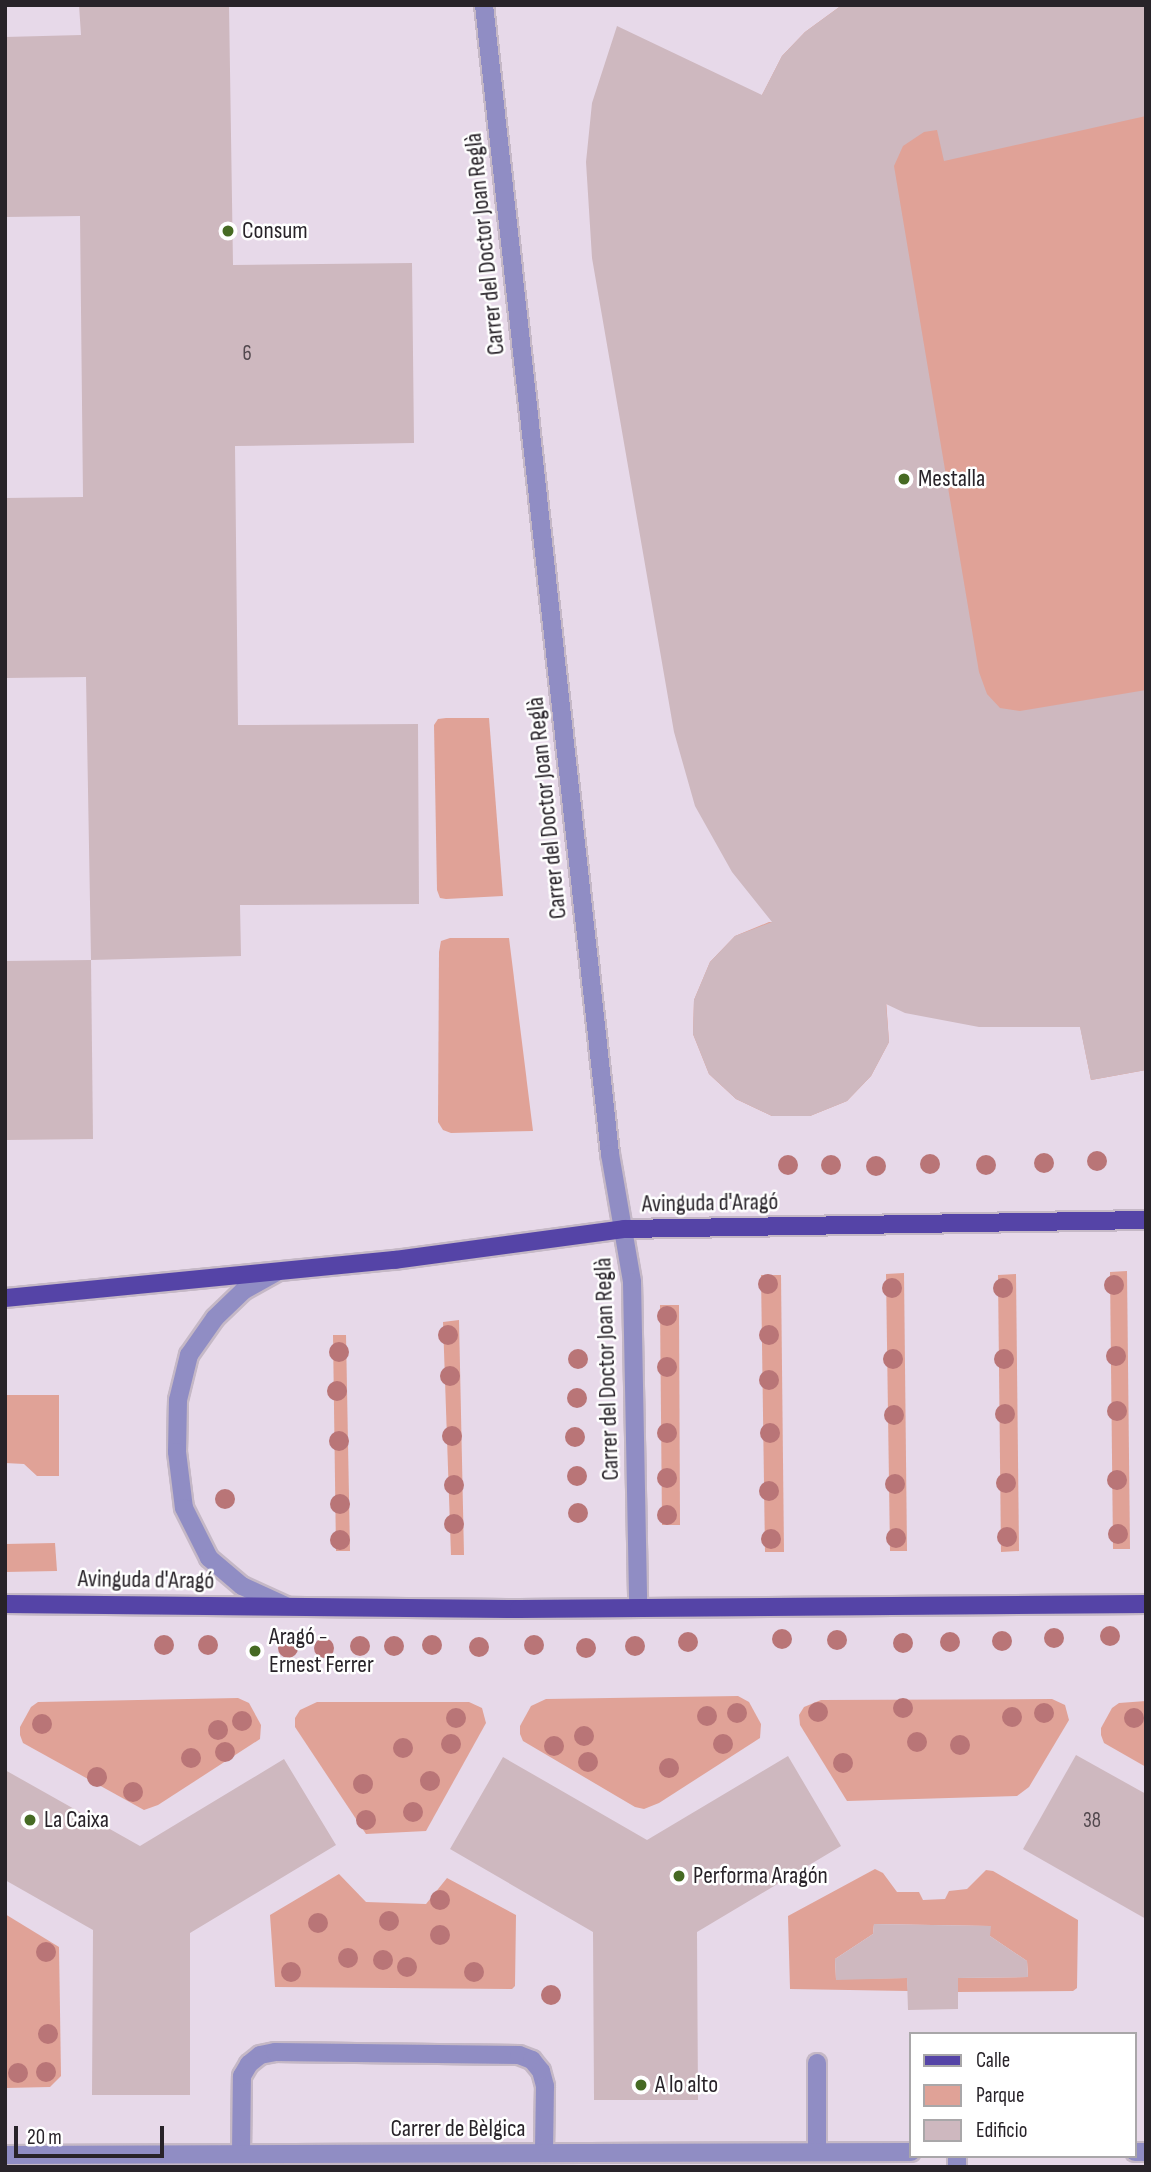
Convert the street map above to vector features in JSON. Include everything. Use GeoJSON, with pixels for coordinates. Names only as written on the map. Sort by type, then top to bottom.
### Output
{"type":"FeatureCollection","features":[{"type":"Feature","properties":{"kind":"main road","name":"Avinguda d'Aragó"},"geometry":{"type":"LineString","coordinates":[[5,1298],[277,1272],[624,1229],[1146,1220]]}},
{"type":"Feature","properties":{"kind":"main road","name":"Avinguda d'Aragó"},"geometry":{"type":"LineString","coordinates":[[5,1604],[519,1609],[1146,1604]]}},
{"type":"Feature","properties":{"kind":"street","name":"Carrer del Doctor Joan Reglà"},"geometry":{"type":"LineString","coordinates":[[484,5],[610,1154],[632,1282],[638,1606]]}},
{"type":"Feature","properties":{"kind":"street","name":"Avinguda d'Aragó"},"geometry":{"type":"LineString","coordinates":[[277,1272],[243,1291],[215,1318],[189,1355],[178,1400],[177,1452],[184,1508],[209,1558],[242,1586],[286,1606]]}},
{"type":"Feature","properties":{"kind":"street"},"geometry":{"type":"LineString","coordinates":[[242,2153],[242,2076],[249,2064],[260,2055],[275,2052],[519,2055],[532,2060],[541,2071],[545,2086],[544,2153]]}},
{"type":"Feature","properties":{"kind":"street"},"geometry":{"type":"LineString","coordinates":[[817,2063],[817,2152]]}},
{"type":"Feature","properties":{"kind":"street","name":"Carrer de Bèlgica"},"geometry":{"type":"LineString","coordinates":[[5,2155],[909,2152]]}},
{"type":"Feature","properties":{"kind":"green space","name":"Mestalla"},"geometry":{"type":"Polygon","coordinates":[[[842,5],[1146,5],[1146,1070],[1091,1080],[1075,1001],[886,999],[889,1042],[871,1076],[847,1101],[810,1116],[772,1116],[736,1099],[709,1074],[693,1034],[694,1000],[710,962],[735,936],[769,922],[811,923],[762,95],[782,56],[805,32],[842,5]]]}},
{"type":"Feature","properties":{"kind":"green space"},"geometry":{"type":"Polygon","coordinates":[[[489,718],[503,896],[446,899],[440,898],[437,890],[434,725],[438,719],[489,718]]]}},
{"type":"Feature","properties":{"kind":"green space"},"geometry":{"type":"Polygon","coordinates":[[[450,938],[509,938],[533,1131],[451,1133],[443,1130],[438,1122],[439,952],[441,941],[450,938]]]}},
{"type":"Feature","properties":{"kind":"green space"},"geometry":{"type":"Polygon","coordinates":[[[1127,1271],[1130,1549],[1113,1549],[1110,1272],[1127,1271]]]}},
{"type":"Feature","properties":{"kind":"green space"},"geometry":{"type":"Polygon","coordinates":[[[904,1273],[907,1551],[890,1551],[886,1274],[904,1273]]]}},
{"type":"Feature","properties":{"kind":"green space"},"geometry":{"type":"Polygon","coordinates":[[[1016,1274],[1019,1551],[1001,1552],[998,1275],[1016,1274]]]}},
{"type":"Feature","properties":{"kind":"green space"},"geometry":{"type":"Polygon","coordinates":[[[761,1275],[781,1275],[784,1552],[765,1552],[761,1275]]]}},
{"type":"Feature","properties":{"kind":"green space"},"geometry":{"type":"Polygon","coordinates":[[[660,1305],[679,1305],[680,1525],[662,1525],[660,1305]]]}},
{"type":"Feature","properties":{"kind":"green space"},"geometry":{"type":"Polygon","coordinates":[[[459,1320],[464,1555],[451,1555],[443,1322],[459,1320]]]}},
{"type":"Feature","properties":{"kind":"green space"},"geometry":{"type":"Polygon","coordinates":[[[333,1335],[346,1335],[350,1551],[336,1551],[333,1335]]]}},
{"type":"Feature","properties":{"kind":"green space"},"geometry":{"type":"Polygon","coordinates":[[[5,1395],[59,1395],[59,1476],[37,1476],[24,1464],[5,1463],[5,1395]]]}},
{"type":"Feature","properties":{"kind":"green space"},"geometry":{"type":"Polygon","coordinates":[[[55,1543],[57,1571],[5,1572],[5,1544],[55,1543]]]}},
{"type":"Feature","properties":{"kind":"green space"},"geometry":{"type":"Polygon","coordinates":[[[738,1696],[749,1702],[761,1724],[760,1738],[659,1803],[644,1809],[635,1807],[523,1741],[520,1734],[520,1726],[531,1706],[546,1699],[738,1696]]]}},
{"type":"Feature","properties":{"kind":"green space"},"geometry":{"type":"Polygon","coordinates":[[[238,1698],[249,1703],[261,1725],[260,1739],[158,1805],[144,1810],[23,1743],[20,1735],[20,1727],[31,1707],[38,1702],[238,1698]]]}},
{"type":"Feature","properties":{"kind":"green space"},"geometry":{"type":"Polygon","coordinates":[[[1052,1699],[1065,1705],[1069,1720],[1029,1787],[1017,1796],[847,1801],[800,1725],[799,1715],[804,1707],[821,1700],[1052,1699]]]}},
{"type":"Feature","properties":{"kind":"green space"},"geometry":{"type":"Polygon","coordinates":[[[1146,1701],[1146,1767],[1104,1743],[1101,1728],[1112,1708],[1119,1703],[1146,1701]]]}},
{"type":"Feature","properties":{"kind":"green space"},"geometry":{"type":"Polygon","coordinates":[[[317,1702],[469,1702],[482,1708],[486,1723],[426,1831],[366,1834],[295,1727],[295,1718],[300,1710],[317,1702]]]}},
{"type":"Feature","properties":{"kind":"green space"},"geometry":{"type":"Polygon","coordinates":[[[875,1869],[883,1873],[897,1892],[919,1892],[923,1900],[945,1899],[949,1891],[967,1889],[986,1870],[993,1871],[1078,1920],[1077,1988],[1073,1991],[958,1992],[958,1978],[1028,1977],[1027,1961],[990,1936],[990,1926],[874,1924],[873,1934],[835,1959],[836,1979],[907,1978],[908,1991],[790,1989],[788,1916],[875,1869]]]}},
{"type":"Feature","properties":{"kind":"green space"},"geometry":{"type":"Polygon","coordinates":[[[339,1874],[366,1902],[426,1904],[447,1878],[516,1915],[515,1986],[512,1989],[275,1987],[270,1915],[339,1874]]]}},
{"type":"Feature","properties":{"kind":"green space"},"geometry":{"type":"Polygon","coordinates":[[[5,1914],[59,1947],[61,2076],[50,2087],[5,2088],[5,1914]]]}},
{"type":"Feature","properties":{"kind":"building"},"geometry":{"type":"Polygon","coordinates":[[[79,5],[229,5],[233,265],[412,263],[414,443],[235,446],[238,725],[418,724],[419,904],[240,905],[241,956],[91,960],[86,677],[5,678],[5,498],[83,497],[80,216],[5,217],[5,37],[81,35],[79,5]]]}},
{"type":"Feature","properties":{"kind":"building","name":"Mestalla"},"geometry":{"type":"Polygon","coordinates":[[[842,5],[1146,5],[1146,116],[944,161],[937,130],[924,132],[903,146],[894,166],[979,672],[987,694],[1000,708],[1020,711],[1146,690],[1146,1070],[1091,1080],[1080,1027],[979,1027],[905,1013],[886,1004],[889,1042],[871,1076],[847,1101],[810,1116],[772,1116],[736,1099],[709,1074],[693,1034],[694,1000],[710,962],[735,936],[772,922],[732,872],[695,806],[674,732],[592,258],[586,162],[592,103],[617,26],[762,95],[782,56],[805,32],[842,5]]]}},
{"type":"Feature","properties":{"kind":"building"},"geometry":{"type":"Polygon","coordinates":[[[91,960],[93,1139],[5,1140],[5,961],[91,960]]]}},
{"type":"Feature","properties":{"kind":"building"},"geometry":{"type":"Polygon","coordinates":[[[1076,1755],[1146,1794],[1146,1919],[1023,1849],[1076,1755]]]}},
{"type":"Feature","properties":{"kind":"building"},"geometry":{"type":"Polygon","coordinates":[[[788,1756],[841,1846],[697,1932],[698,2100],[594,2100],[593,1932],[450,1849],[503,1757],[647,1840],[788,1756]]]}},
{"type":"Feature","properties":{"kind":"building"},"geometry":{"type":"Polygon","coordinates":[[[284,1759],[336,1845],[190,1933],[190,2095],[92,2095],[93,1930],[5,1880],[5,1770],[140,1846],[284,1759]]]}},
{"type":"Feature","properties":{"kind":"building"},"geometry":{"type":"Polygon","coordinates":[[[874,1924],[991,1926],[990,1936],[1027,1961],[1028,1977],[958,1978],[958,2009],[908,2010],[907,1978],[836,1980],[835,1959],[873,1934],[874,1924]]]}},
{"type":"Feature","properties":{"kind":"place","name":"Consum"},"geometry":{"type":"Point","coordinates":[228,231]}},
{"type":"Feature","properties":{"kind":"place","name":"Mestalla"},"geometry":{"type":"Point","coordinates":[904,479]}},
{"type":"Feature","properties":{"kind":"place","name":"Aragó - Ernest Ferrer"},"geometry":{"type":"Point","coordinates":[255,1651]}},
{"type":"Feature","properties":{"kind":"place","name":"La Caixa"},"geometry":{"type":"Point","coordinates":[30,1820]}},
{"type":"Feature","properties":{"kind":"place","name":"Performa Aragón"},"geometry":{"type":"Point","coordinates":[679,1876]}},
{"type":"Feature","properties":{"kind":"place","name":"A lo alto"},"geometry":{"type":"Point","coordinates":[641,2085]}}]}
